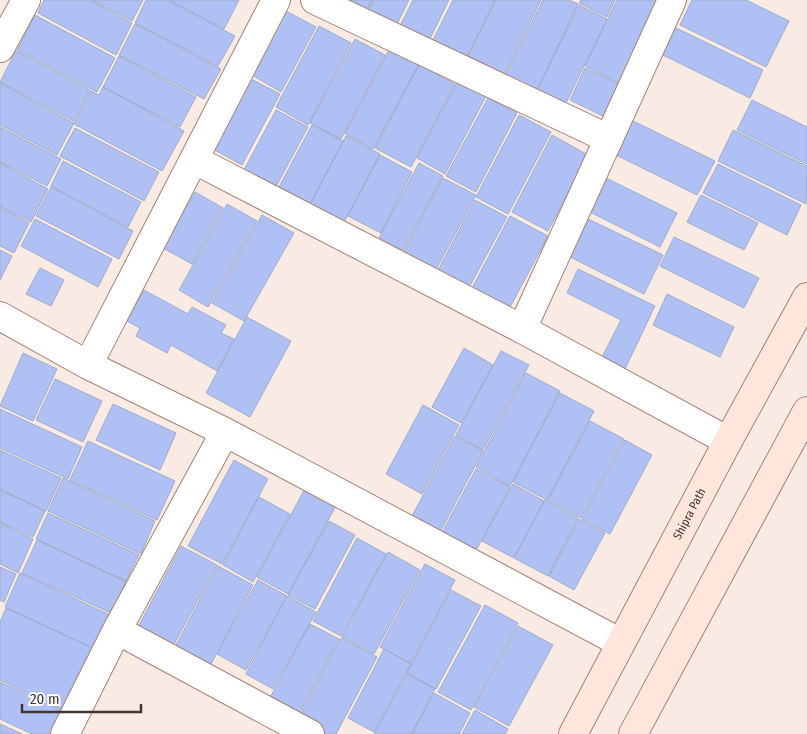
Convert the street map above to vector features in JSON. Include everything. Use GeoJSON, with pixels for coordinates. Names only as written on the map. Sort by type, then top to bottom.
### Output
{"type":"FeatureCollection","features":[{"type":"Feature","properties":{"kind":"street"},"geometry":{"type":"LineString","coordinates":[[0,48],[26,0]]}},
{"type":"Feature","properties":{"kind":"street"},"geometry":{"type":"LineString","coordinates":[[88,365],[276,0]]}},
{"type":"Feature","properties":{"kind":"street"},"geometry":{"type":"LineString","coordinates":[[315,0],[609,139]]}},
{"type":"Feature","properties":{"kind":"street"},"geometry":{"type":"LineString","coordinates":[[522,329],[672,0]]}},
{"type":"Feature","properties":{"kind":"street"},"geometry":{"type":"LineString","coordinates":[[195,160],[522,329],[728,441]]}},
{"type":"Feature","properties":{"kind":"street","name":"Shipra Path"},"geometry":{"type":"LineString","coordinates":[[574,734],[728,441],[807,296]]}},
{"type":"Feature","properties":{"kind":"street"},"geometry":{"type":"LineString","coordinates":[[0,316],[88,365],[225,432],[621,644]]}},
{"type":"Feature","properties":{"kind":"street"},"geometry":{"type":"LineString","coordinates":[[633,734],[807,410]]}},
{"type":"Feature","properties":{"kind":"street"},"geometry":{"type":"LineString","coordinates":[[65,734],[118,630],[225,432]]}},
{"type":"Feature","properties":{"kind":"street"},"geometry":{"type":"LineString","coordinates":[[118,630],[277,726],[310,734]]}},
{"type":"Feature","properties":{"kind":"building"},"geometry":{"type":"Polygon","coordinates":[[[44,0],[89,0],[132,23],[116,55],[38,13],[44,0]]]}},
{"type":"Feature","properties":{"kind":"building"},"geometry":{"type":"Polygon","coordinates":[[[91,0],[143,0],[132,21],[91,0]]]}},
{"type":"Feature","properties":{"kind":"building"},"geometry":{"type":"Polygon","coordinates":[[[146,0],[167,0],[235,36],[218,66],[135,23],[146,0]]]}},
{"type":"Feature","properties":{"kind":"building"},"geometry":{"type":"Polygon","coordinates":[[[169,0],[239,0],[224,29],[169,0]]]}},
{"type":"Feature","properties":{"kind":"building"},"geometry":{"type":"Polygon","coordinates":[[[334,0],[372,0],[364,15],[334,0]]]}},
{"type":"Feature","properties":{"kind":"building"},"geometry":{"type":"Polygon","coordinates":[[[373,0],[409,0],[394,30],[365,16],[373,0]]]}},
{"type":"Feature","properties":{"kind":"building"},"geometry":{"type":"Polygon","coordinates":[[[413,0],[449,0],[428,43],[399,28],[413,0]]]}},
{"type":"Feature","properties":{"kind":"building"},"geometry":{"type":"Polygon","coordinates":[[[453,0],[495,0],[466,59],[432,42],[453,0]]]}},
{"type":"Feature","properties":{"kind":"building"},"geometry":{"type":"Polygon","coordinates":[[[496,0],[541,0],[505,74],[468,56],[496,0]]]}},
{"type":"Feature","properties":{"kind":"building"},"geometry":{"type":"Polygon","coordinates":[[[543,0],[569,0],[578,4],[537,90],[506,75],[543,0]]]}},
{"type":"Feature","properties":{"kind":"building"},"geometry":{"type":"Polygon","coordinates":[[[581,0],[615,0],[607,17],[579,3],[581,0]]]}},
{"type":"Feature","properties":{"kind":"building"},"geometry":{"type":"Polygon","coordinates":[[[617,0],[663,0],[621,84],[585,66],[617,0]]]}},
{"type":"Feature","properties":{"kind":"building"},"geometry":{"type":"Polygon","coordinates":[[[692,0],[746,0],[789,21],[766,67],[680,25],[692,0]]]}},
{"type":"Feature","properties":{"kind":"building"},"geometry":{"type":"Polygon","coordinates":[[[579,5],[607,19],[566,103],[537,90],[579,5]]]}},
{"type":"Feature","properties":{"kind":"building"},"geometry":{"type":"Polygon","coordinates":[[[284,10],[316,27],[281,92],[250,74],[284,10]]]}},
{"type":"Feature","properties":{"kind":"building"},"geometry":{"type":"Polygon","coordinates":[[[35,15],[115,58],[97,92],[17,50],[35,15]]]}},
{"type":"Feature","properties":{"kind":"building"},"geometry":{"type":"Polygon","coordinates":[[[135,24],[221,69],[204,99],[119,55],[135,24]]]}},
{"type":"Feature","properties":{"kind":"building"},"geometry":{"type":"Polygon","coordinates":[[[319,26],[351,43],[308,125],[276,107],[319,26]]]}},
{"type":"Feature","properties":{"kind":"building"},"geometry":{"type":"Polygon","coordinates":[[[674,27],[763,70],[750,98],[661,54],[674,27]]]}},
{"type":"Feature","properties":{"kind":"building"},"geometry":{"type":"Polygon","coordinates":[[[355,39],[385,55],[341,139],[310,123],[355,39]]]}},
{"type":"Feature","properties":{"kind":"building"},"geometry":{"type":"Polygon","coordinates":[[[390,48],[419,64],[373,149],[345,134],[390,48]]]}},
{"type":"Feature","properties":{"kind":"building"},"geometry":{"type":"Polygon","coordinates":[[[16,51],[90,90],[74,121],[0,82],[16,51]]]}},
{"type":"Feature","properties":{"kind":"building"},"geometry":{"type":"Polygon","coordinates":[[[119,56],[196,97],[180,127],[103,87],[119,56]]]}},
{"type":"Feature","properties":{"kind":"building"},"geometry":{"type":"Polygon","coordinates":[[[419,65],[455,84],[411,167],[375,148],[419,65]]]}},
{"type":"Feature","properties":{"kind":"building"},"geometry":{"type":"Polygon","coordinates":[[[585,68],[623,86],[607,118],[570,100],[585,68]]]}},
{"type":"Feature","properties":{"kind":"building"},"geometry":{"type":"Polygon","coordinates":[[[249,78],[280,94],[242,165],[211,148],[249,78]]]}},
{"type":"Feature","properties":{"kind":"building"},"geometry":{"type":"Polygon","coordinates":[[[459,79],[487,94],[445,174],[417,158],[459,79]]]}},
{"type":"Feature","properties":{"kind":"building"},"geometry":{"type":"Polygon","coordinates":[[[0,83],[74,123],[57,155],[0,125],[0,83]]]}},
{"type":"Feature","properties":{"kind":"building"},"geometry":{"type":"Polygon","coordinates":[[[103,87],[184,131],[162,171],[74,124],[91,91],[99,95],[103,87]]]}},
{"type":"Feature","properties":{"kind":"building"},"geometry":{"type":"Polygon","coordinates":[[[488,98],[517,113],[476,192],[446,176],[488,98]]]}},
{"type":"Feature","properties":{"kind":"building"},"geometry":{"type":"Polygon","coordinates":[[[752,100],[807,127],[807,164],[737,130],[752,100]]]}},
{"type":"Feature","properties":{"kind":"building"},"geometry":{"type":"Polygon","coordinates":[[[276,110],[308,127],[271,196],[239,179],[276,110]]]}},
{"type":"Feature","properties":{"kind":"building"},"geometry":{"type":"Polygon","coordinates":[[[519,115],[551,132],[508,214],[476,197],[519,115]]]}},
{"type":"Feature","properties":{"kind":"building"},"geometry":{"type":"Polygon","coordinates":[[[631,120],[715,161],[697,195],[614,154],[631,120]]]}},
{"type":"Feature","properties":{"kind":"building"},"geometry":{"type":"Polygon","coordinates":[[[312,125],[343,141],[310,204],[279,187],[312,125]]]}},
{"type":"Feature","properties":{"kind":"building"},"geometry":{"type":"Polygon","coordinates":[[[0,127],[61,159],[47,186],[0,162],[0,127]]]}},
{"type":"Feature","properties":{"kind":"building"},"geometry":{"type":"Polygon","coordinates":[[[75,128],[159,172],[144,201],[60,156],[75,128]]]}},
{"type":"Feature","properties":{"kind":"building"},"geometry":{"type":"Polygon","coordinates":[[[733,130],[807,166],[806,204],[718,161],[733,130]]]}},
{"type":"Feature","properties":{"kind":"building"},"geometry":{"type":"Polygon","coordinates":[[[552,135],[588,155],[548,231],[512,212],[552,135]]]}},
{"type":"Feature","properties":{"kind":"building"},"geometry":{"type":"Polygon","coordinates":[[[346,136],[380,154],[343,224],[309,207],[346,136]]]}},
{"type":"Feature","properties":{"kind":"building"},"geometry":{"type":"Polygon","coordinates":[[[380,155],[412,172],[381,233],[348,216],[380,155]]]}},
{"type":"Feature","properties":{"kind":"building"},"geometry":{"type":"Polygon","coordinates":[[[63,161],[141,202],[128,227],[51,186],[63,161]]]}},
{"type":"Feature","properties":{"kind":"building"},"geometry":{"type":"Polygon","coordinates":[[[0,163],[48,189],[31,222],[0,206],[0,163]]]}},
{"type":"Feature","properties":{"kind":"building"},"geometry":{"type":"Polygon","coordinates":[[[419,163],[443,176],[403,250],[379,238],[419,163]]]}},
{"type":"Feature","properties":{"kind":"building"},"geometry":{"type":"Polygon","coordinates":[[[718,164],[801,205],[787,235],[703,193],[718,164]]]}},
{"type":"Feature","properties":{"kind":"building"},"geometry":{"type":"Polygon","coordinates":[[[443,178],[476,195],[432,277],[400,259],[443,178]]]}},
{"type":"Feature","properties":{"kind":"building"},"geometry":{"type":"Polygon","coordinates":[[[606,178],[677,213],[660,247],[590,212],[606,178]]]}},
{"type":"Feature","properties":{"kind":"building"},"geometry":{"type":"Polygon","coordinates":[[[51,187],[133,231],[119,259],[36,216],[51,187]]]}},
{"type":"Feature","properties":{"kind":"building"},"geometry":{"type":"Polygon","coordinates":[[[195,192],[223,208],[192,264],[163,248],[195,192]]]}},
{"type":"Feature","properties":{"kind":"building"},"geometry":{"type":"Polygon","coordinates":[[[701,195],[758,223],[744,250],[687,222],[701,195]]]}},
{"type":"Feature","properties":{"kind":"building"},"geometry":{"type":"Polygon","coordinates":[[[475,200],[507,217],[466,293],[435,276],[475,200]]]}},
{"type":"Feature","properties":{"kind":"building"},"geometry":{"type":"Polygon","coordinates":[[[227,204],[257,221],[208,307],[179,290],[227,204]]]}},
{"type":"Feature","properties":{"kind":"building"},"geometry":{"type":"Polygon","coordinates":[[[0,207],[29,223],[14,253],[0,246],[0,207]]]}},
{"type":"Feature","properties":{"kind":"building"},"geometry":{"type":"Polygon","coordinates":[[[262,215],[294,233],[244,321],[212,303],[262,215]]]}},
{"type":"Feature","properties":{"kind":"building"},"geometry":{"type":"Polygon","coordinates":[[[510,216],[548,236],[508,311],[471,290],[510,216]]]}},
{"type":"Feature","properties":{"kind":"building"},"geometry":{"type":"Polygon","coordinates":[[[586,218],[663,255],[644,294],[568,256],[586,218]]]}},
{"type":"Feature","properties":{"kind":"building"},"geometry":{"type":"Polygon","coordinates":[[[35,219],[112,259],[98,287],[21,246],[35,219]]]}},
{"type":"Feature","properties":{"kind":"building"},"geometry":{"type":"Polygon","coordinates":[[[674,237],[759,278],[744,308],[660,266],[674,237]]]}},
{"type":"Feature","properties":{"kind":"building"},"geometry":{"type":"Polygon","coordinates":[[[0,250],[12,256],[0,280],[0,250]]]}},
{"type":"Feature","properties":{"kind":"building"},"geometry":{"type":"Polygon","coordinates":[[[40,268],[64,280],[51,306],[26,294],[40,268]]]}},
{"type":"Feature","properties":{"kind":"building"},"geometry":{"type":"Polygon","coordinates":[[[578,269],[655,306],[625,369],[602,357],[621,320],[567,293],[578,269]]]}},
{"type":"Feature","properties":{"kind":"building"},"geometry":{"type":"Polygon","coordinates":[[[144,290],[188,314],[192,307],[226,325],[221,333],[234,339],[217,371],[171,345],[167,353],[136,336],[140,328],[127,321],[144,290]]]}},
{"type":"Feature","properties":{"kind":"building"},"geometry":{"type":"Polygon","coordinates":[[[667,294],[734,327],[720,357],[653,325],[667,294]]]}},
{"type":"Feature","properties":{"kind":"building"},"geometry":{"type":"Polygon","coordinates":[[[247,317],[291,341],[250,417],[206,393],[247,317]]]}},
{"type":"Feature","properties":{"kind":"building"},"geometry":{"type":"Polygon","coordinates":[[[464,348],[493,365],[461,423],[432,407],[464,348]]]}},
{"type":"Feature","properties":{"kind":"building"},"geometry":{"type":"Polygon","coordinates":[[[501,351],[529,365],[483,450],[456,435],[501,351]]]}},
{"type":"Feature","properties":{"kind":"building"},"geometry":{"type":"Polygon","coordinates":[[[23,353],[57,369],[33,421],[0,406],[23,353]]]}},
{"type":"Feature","properties":{"kind":"building"},"geometry":{"type":"Polygon","coordinates":[[[526,373],[560,391],[510,486],[476,467],[526,373]]]}},
{"type":"Feature","properties":{"kind":"building"},"geometry":{"type":"Polygon","coordinates":[[[55,379],[102,401],[83,442],[36,420],[55,379]]]}},
{"type":"Feature","properties":{"kind":"building"},"geometry":{"type":"Polygon","coordinates":[[[560,393],[594,411],[547,500],[513,482],[560,393]]]}},
{"type":"Feature","properties":{"kind":"building"},"geometry":{"type":"Polygon","coordinates":[[[113,404],[176,433],[160,470],[96,440],[113,404]]]}},
{"type":"Feature","properties":{"kind":"building"},"geometry":{"type":"Polygon","coordinates":[[[423,405],[459,425],[422,494],[386,474],[423,405]]]}},
{"type":"Feature","properties":{"kind":"building"},"geometry":{"type":"Polygon","coordinates":[[[0,409],[82,447],[68,479],[0,448],[0,409]]]}},
{"type":"Feature","properties":{"kind":"building"},"geometry":{"type":"Polygon","coordinates":[[[590,421],[624,439],[581,518],[548,500],[590,421]]]}},
{"type":"Feature","properties":{"kind":"building"},"geometry":{"type":"Polygon","coordinates":[[[455,436],[483,451],[440,532],[412,516],[455,436]]]}},
{"type":"Feature","properties":{"kind":"building"},"geometry":{"type":"Polygon","coordinates":[[[625,440],[652,455],[610,534],[582,519],[625,440]]]}},
{"type":"Feature","properties":{"kind":"building"},"geometry":{"type":"Polygon","coordinates":[[[88,441],[175,481],[157,520],[70,480],[88,441]]]}},
{"type":"Feature","properties":{"kind":"building"},"geometry":{"type":"Polygon","coordinates":[[[0,450],[61,478],[46,511],[0,489],[0,450]]]}},
{"type":"Feature","properties":{"kind":"building"},"geometry":{"type":"Polygon","coordinates":[[[234,460],[268,479],[222,564],[188,546],[234,460]]]}},
{"type":"Feature","properties":{"kind":"building"},"geometry":{"type":"Polygon","coordinates":[[[476,469],[510,487],[472,558],[438,540],[476,469]]]}},
{"type":"Feature","properties":{"kind":"building"},"geometry":{"type":"Polygon","coordinates":[[[63,478],[155,521],[141,554],[48,511],[63,478]]]}},
{"type":"Feature","properties":{"kind":"building"},"geometry":{"type":"Polygon","coordinates":[[[308,483],[339,500],[288,594],[257,577],[308,483]]]}},
{"type":"Feature","properties":{"kind":"building"},"geometry":{"type":"Polygon","coordinates":[[[513,484],[544,501],[514,558],[482,541],[513,484]]]}},
{"type":"Feature","properties":{"kind":"building"},"geometry":{"type":"Polygon","coordinates":[[[0,490],[45,511],[33,537],[0,522],[0,490]]]}},
{"type":"Feature","properties":{"kind":"building"},"geometry":{"type":"Polygon","coordinates":[[[259,497],[290,514],[253,582],[223,565],[259,497]]]}},
{"type":"Feature","properties":{"kind":"building"},"geometry":{"type":"Polygon","coordinates":[[[545,500],[578,518],[548,576],[514,558],[545,500]]]}},
{"type":"Feature","properties":{"kind":"building"},"geometry":{"type":"Polygon","coordinates":[[[48,513],[139,555],[126,581],[36,539],[48,513]]]}},
{"type":"Feature","properties":{"kind":"building"},"geometry":{"type":"Polygon","coordinates":[[[579,519],[605,533],[574,590],[549,576],[579,519]]]}},
{"type":"Feature","properties":{"kind":"building"},"geometry":{"type":"Polygon","coordinates":[[[329,521],[355,535],[315,609],[288,595],[329,521]]]}},
{"type":"Feature","properties":{"kind":"building"},"geometry":{"type":"Polygon","coordinates":[[[0,523],[33,539],[18,573],[0,564],[0,523]]]}},
{"type":"Feature","properties":{"kind":"building"},"geometry":{"type":"Polygon","coordinates":[[[357,538],[386,554],[341,636],[313,621],[357,538]]]}},
{"type":"Feature","properties":{"kind":"building"},"geometry":{"type":"Polygon","coordinates":[[[37,540],[126,582],[111,613],[22,573],[37,540]]]}},
{"type":"Feature","properties":{"kind":"building"},"geometry":{"type":"Polygon","coordinates":[[[181,546],[217,565],[172,648],[137,629],[181,546]]]}},
{"type":"Feature","properties":{"kind":"building"},"geometry":{"type":"Polygon","coordinates":[[[388,552],[420,570],[374,654],[342,637],[388,552]]]}},
{"type":"Feature","properties":{"kind":"building"},"geometry":{"type":"Polygon","coordinates":[[[425,564],[455,580],[411,663],[380,647],[425,564]]]}},
{"type":"Feature","properties":{"kind":"building"},"geometry":{"type":"Polygon","coordinates":[[[218,566],[253,585],[210,666],[175,647],[218,566]]]}},
{"type":"Feature","properties":{"kind":"building"},"geometry":{"type":"Polygon","coordinates":[[[0,567],[16,574],[4,602],[0,600],[0,567]]]}},
{"type":"Feature","properties":{"kind":"building"},"geometry":{"type":"Polygon","coordinates":[[[20,573],[110,615],[95,649],[5,607],[20,573]]]}},
{"type":"Feature","properties":{"kind":"building"},"geometry":{"type":"Polygon","coordinates":[[[258,580],[287,596],[246,670],[217,654],[258,580]]]}},
{"type":"Feature","properties":{"kind":"building"},"geometry":{"type":"Polygon","coordinates":[[[451,590],[481,606],[436,689],[407,673],[451,590]]]}},
{"type":"Feature","properties":{"kind":"building"},"geometry":{"type":"Polygon","coordinates":[[[287,596],[316,612],[273,689],[246,674],[287,596]]]}},
{"type":"Feature","properties":{"kind":"building"},"geometry":{"type":"Polygon","coordinates":[[[485,605],[518,623],[471,710],[438,692],[485,605]]]}},
{"type":"Feature","properties":{"kind":"building"},"geometry":{"type":"Polygon","coordinates":[[[6,608],[95,649],[67,712],[0,680],[0,622],[6,608]]]}},
{"type":"Feature","properties":{"kind":"building"},"geometry":{"type":"Polygon","coordinates":[[[310,624],[339,639],[300,712],[271,696],[310,624]]]}},
{"type":"Feature","properties":{"kind":"building"},"geometry":{"type":"Polygon","coordinates":[[[518,626],[553,645],[509,726],[474,707],[518,626]]]}},
{"type":"Feature","properties":{"kind":"building"},"geometry":{"type":"Polygon","coordinates":[[[341,638],[377,657],[336,734],[320,734],[297,721],[341,638]]]}},
{"type":"Feature","properties":{"kind":"building"},"geometry":{"type":"Polygon","coordinates":[[[384,649],[411,664],[374,732],[348,718],[384,649]]]}},
{"type":"Feature","properties":{"kind":"building"},"geometry":{"type":"Polygon","coordinates":[[[407,674],[435,689],[411,734],[374,734],[407,674]]]}},
{"type":"Feature","properties":{"kind":"building"},"geometry":{"type":"Polygon","coordinates":[[[0,682],[67,713],[57,734],[32,734],[0,719],[0,682]]]}},
{"type":"Feature","properties":{"kind":"building"},"geometry":{"type":"Polygon","coordinates":[[[434,693],[470,713],[459,734],[412,734],[434,693]]]}},
{"type":"Feature","properties":{"kind":"building"},"geometry":{"type":"Polygon","coordinates":[[[475,710],[508,729],[505,734],[462,734],[475,710]]]}},
{"type":"Feature","properties":{"kind":"building"},"geometry":{"type":"Polygon","coordinates":[[[0,724],[22,734],[0,734],[0,724]]]}}]}
